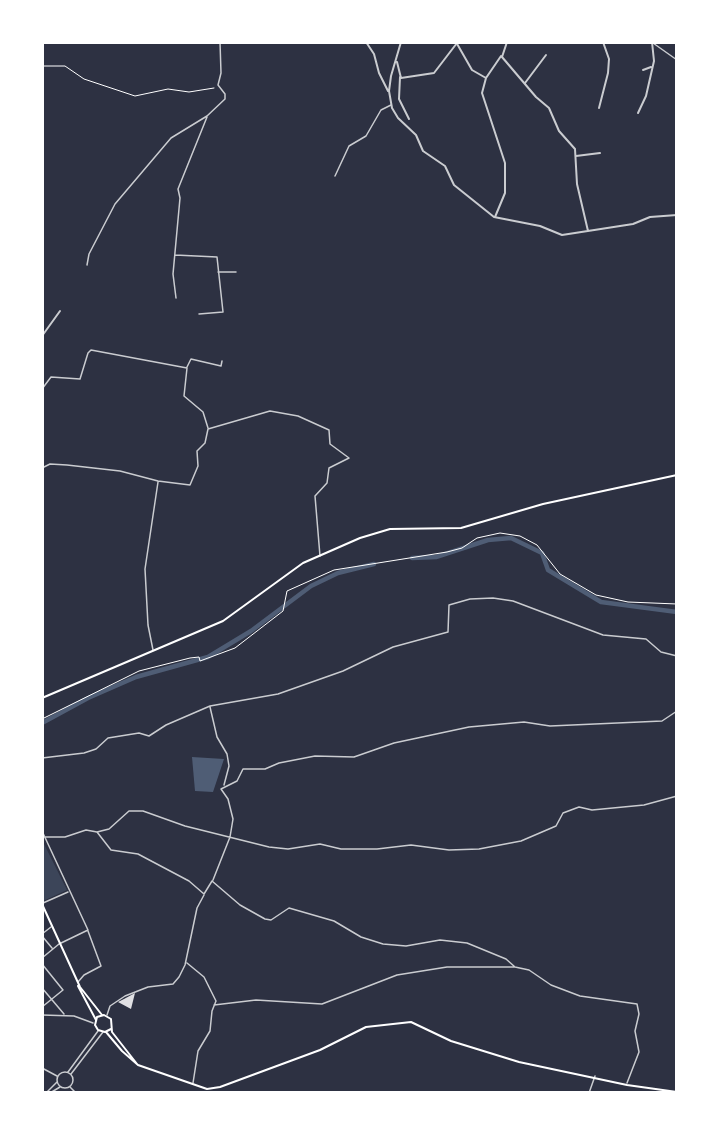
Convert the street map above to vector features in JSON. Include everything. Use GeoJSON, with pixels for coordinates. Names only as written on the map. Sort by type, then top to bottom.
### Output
{"type":"FeatureCollection","features":[{"type":"Feature","properties":{"kind":"main road"},"geometry":{"type":"LineString","coordinates":[[42,698],[223,621],[281,576],[360,538],[390,529],[461,528],[543,504],[677,475]]}},
{"type":"Feature","properties":{"kind":"main road"},"geometry":{"type":"LineString","coordinates":[[42,905],[98,1030],[105,1032],[138,1065],[204,1088],[220,1088],[320,1050],[366,1027],[411,1022],[451,1041],[489,1053],[627,1085],[675,1092]]}},
{"type":"Feature","properties":{"kind":"main road"},"geometry":{"type":"LineString","coordinates":[[59,944],[78,982],[97,1011],[102,1015],[107,1015],[112,1021],[111,1029],[138,1065]]}},
{"type":"Feature","properties":{"kind":"main road"},"geometry":{"type":"LineString","coordinates":[[94,1022],[102,1015]]}},
{"type":"Feature","properties":{"kind":"main road"},"geometry":{"type":"LineString","coordinates":[[105,1032],[111,1029]]}},
{"type":"Feature","properties":{"kind":"street"},"geometry":{"type":"LineString","coordinates":[[87,265],[89,254],[115,204],[171,138],[207,116],[225,99],[225,94],[218,87],[221,73],[220,42]]}},
{"type":"Feature","properties":{"kind":"street"},"geometry":{"type":"LineString","coordinates":[[366,42],[373,50],[379,74],[389,91]]}},
{"type":"Feature","properties":{"kind":"street"},"geometry":{"type":"LineString","coordinates":[[401,42],[393,66],[389,91],[391,105],[398,118],[416,135],[423,151],[447,168],[454,185],[495,217],[540,226],[562,235],[633,224],[650,217],[677,215]]}},
{"type":"Feature","properties":{"kind":"street"},"geometry":{"type":"LineString","coordinates":[[400,77],[434,73],[457,42],[472,70],[486,78]]}},
{"type":"Feature","properties":{"kind":"street"},"geometry":{"type":"LineString","coordinates":[[495,217],[504,194],[506,164],[496,139],[493,120],[483,101],[486,78],[501,56],[507,42]]}},
{"type":"Feature","properties":{"kind":"street"},"geometry":{"type":"LineString","coordinates":[[599,108],[608,77],[609,59],[603,42]]}},
{"type":"Feature","properties":{"kind":"street"},"geometry":{"type":"LineString","coordinates":[[652,42],[677,60]]}},
{"type":"Feature","properties":{"kind":"street"},"geometry":{"type":"LineString","coordinates":[[638,113],[646,96],[654,57],[652,42]]}},
{"type":"Feature","properties":{"kind":"street"},"geometry":{"type":"LineString","coordinates":[[525,83],[546,55]]}},
{"type":"Feature","properties":{"kind":"street"},"geometry":{"type":"LineString","coordinates":[[501,56],[549,108],[560,131],[574,146],[578,184],[588,231]]}},
{"type":"Feature","properties":{"kind":"street"},"geometry":{"type":"LineString","coordinates":[[397,59],[400,77],[399,99],[409,119]]}},
{"type":"Feature","properties":{"kind":"street"},"geometry":{"type":"LineString","coordinates":[[643,70],[651,67]]}},
{"type":"Feature","properties":{"kind":"street"},"geometry":{"type":"LineString","coordinates":[[335,176],[349,146],[366,136],[381,110],[391,105]]}},
{"type":"Feature","properties":{"kind":"street"},"geometry":{"type":"LineString","coordinates":[[176,298],[172,274],[180,198],[177,189],[207,116]]}},
{"type":"Feature","properties":{"kind":"street"},"geometry":{"type":"LineString","coordinates":[[576,156],[600,153]]}},
{"type":"Feature","properties":{"kind":"street"},"geometry":{"type":"LineString","coordinates":[[174,255],[216,255],[223,312],[199,314]]}},
{"type":"Feature","properties":{"kind":"street"},"geometry":{"type":"LineString","coordinates":[[218,272],[236,272]]}},
{"type":"Feature","properties":{"kind":"street"},"geometry":{"type":"LineString","coordinates":[[42,336],[60,311]]}},
{"type":"Feature","properties":{"kind":"street"},"geometry":{"type":"LineString","coordinates":[[42,389],[51,377],[80,379],[88,353],[92,350],[187,368]]}},
{"type":"Feature","properties":{"kind":"street"},"geometry":{"type":"LineString","coordinates":[[42,468],[61,464],[77,468],[120,471],[187,486],[192,484],[198,466],[197,451],[205,443],[208,429],[203,412],[184,396],[187,368],[191,359],[221,366],[222,361]]}},
{"type":"Feature","properties":{"kind":"street"},"geometry":{"type":"LineString","coordinates":[[208,429],[270,411],[298,416],[329,430],[330,444],[349,458],[329,468],[327,483],[315,496],[320,556]]}},
{"type":"Feature","properties":{"kind":"street"},"geometry":{"type":"LineString","coordinates":[[153,651],[148,625],[145,569],[158,481]]}},
{"type":"Feature","properties":{"kind":"street"},"geometry":{"type":"LineString","coordinates":[[42,758],[84,753],[96,749],[108,738],[134,733],[149,736],[166,725],[210,706],[278,694],[343,671],[393,647],[448,632],[449,605],[482,598],[513,601],[603,635],[646,639],[661,652],[677,656]]}},
{"type":"Feature","properties":{"kind":"street"},"geometry":{"type":"LineString","coordinates":[[107,1015],[110,1006],[125,996],[148,987],[172,984],[183,971],[197,908],[212,881],[230,837],[233,819],[228,800],[222,793],[229,766],[227,754],[216,737],[210,706]]}},
{"type":"Feature","properties":{"kind":"street"},"geometry":{"type":"LineString","coordinates":[[224,786],[237,781],[243,769],[265,770],[279,763],[315,756],[354,757],[394,743],[469,727],[524,722],[550,726],[662,721],[677,711]]}},
{"type":"Feature","properties":{"kind":"street"},"geometry":{"type":"LineString","coordinates":[[43,837],[48,839],[65,837],[86,830],[97,832],[109,829],[129,811],[143,811],[184,826],[253,844],[288,849],[320,844],[341,849],[377,849],[411,845],[449,850],[479,849],[520,841],[542,832],[556,826],[563,813],[579,807],[592,810],[644,805],[677,796]]}},
{"type":"Feature","properties":{"kind":"street"},"geometry":{"type":"LineString","coordinates":[[42,831],[101,966],[86,974],[78,982]]}},
{"type":"Feature","properties":{"kind":"street"},"geometry":{"type":"LineString","coordinates":[[97,832],[111,850],[138,854],[189,881],[204,894]]}},
{"type":"Feature","properties":{"kind":"street"},"geometry":{"type":"LineString","coordinates":[[212,881],[240,905],[266,919],[272,920],[281,910],[291,908],[340,923],[361,937],[379,943],[401,946],[440,939],[456,941],[498,955],[515,967]]}},
{"type":"Feature","properties":{"kind":"street"},"geometry":{"type":"LineString","coordinates":[[42,905],[69,891]]}},
{"type":"Feature","properties":{"kind":"street"},"geometry":{"type":"LineString","coordinates":[[52,927],[42,935],[53,949]]}},
{"type":"Feature","properties":{"kind":"street"},"geometry":{"type":"LineString","coordinates":[[42,958],[59,944],[87,930]]}},
{"type":"Feature","properties":{"kind":"street"},"geometry":{"type":"LineString","coordinates":[[186,962],[204,977],[216,1002],[210,1031],[198,1052],[193,1084]]}},
{"type":"Feature","properties":{"kind":"street"},"geometry":{"type":"LineString","coordinates":[[42,964],[63,990],[42,1007]]}},
{"type":"Feature","properties":{"kind":"street"},"geometry":{"type":"LineString","coordinates":[[214,1005],[256,1000],[322,1004],[397,975],[447,967],[515,967],[529,970],[547,983],[580,996],[638,1005],[639,1014],[635,1030],[639,1052],[627,1085]]}},
{"type":"Feature","properties":{"kind":"street"},"geometry":{"type":"LineString","coordinates":[[42,988],[64,1015]]}},
{"type":"Feature","properties":{"kind":"street"},"geometry":{"type":"LineString","coordinates":[[57,1015],[60,1011]]}},
{"type":"Feature","properties":{"kind":"street"},"geometry":{"type":"LineString","coordinates":[[42,1015],[64,1015],[94,1022]]}},
{"type":"Feature","properties":{"kind":"street"},"geometry":{"type":"LineString","coordinates":[[42,1068],[58,1076],[68,1072],[98,1030]]}},
{"type":"Feature","properties":{"kind":"street"},"geometry":{"type":"LineString","coordinates":[[71,1074],[105,1032]]}},
{"type":"Feature","properties":{"kind":"street"},"geometry":{"type":"LineString","coordinates":[[68,1072],[73,1081],[70,1086]]}},
{"type":"Feature","properties":{"kind":"street"},"geometry":{"type":"LineString","coordinates":[[58,1076],[61,1086]]}},
{"type":"Feature","properties":{"kind":"street"},"geometry":{"type":"LineString","coordinates":[[589,1093],[595,1076]]}},
{"type":"Feature","properties":{"kind":"street"},"geometry":{"type":"LineString","coordinates":[[46,1093],[58,1081]]}},
{"type":"Feature","properties":{"kind":"street"},"geometry":{"type":"LineString","coordinates":[[50,1093],[61,1086],[70,1086]]}},
{"type":"Feature","properties":{"kind":"street"},"geometry":{"type":"LineString","coordinates":[[70,1086],[74,1092]]}},
{"type":"Feature","properties":{"kind":"street"},"geometry":{"type":"LineString","coordinates":[[203,1093],[204,1088]]}},
{"type":"Feature","properties":{"kind":"street"},"geometry":{"type":"LineString","coordinates":[[204,1088],[208,1093]]}},
{"type":"Feature","properties":{"kind":"path"},"geometry":{"type":"LineString","coordinates":[[42,66],[65,66],[84,79],[135,96],[168,89],[189,92],[218,87]]}},
{"type":"Feature","properties":{"kind":"path"},"geometry":{"type":"LineString","coordinates":[[42,719],[140,671],[190,658],[199,657],[200,662],[235,648],[283,610],[287,591],[334,570],[447,552],[462,548],[477,538],[500,532],[509,533],[537,545],[553,567],[596,595],[628,602],[677,604]]}},
{"type":"Feature","properties":{"kind":"shaded area"},"geometry":{"type":"Polygon","coordinates":[[[192,757],[224,759],[213,792],[195,791],[192,757]]]}},
{"type":"Feature","properties":{"kind":"shaded area"},"geometry":{"type":"Polygon","coordinates":[[[42,840],[67,890],[43,901],[42,898],[42,840]]]}},
{"type":"Feature","properties":{"kind":"building"},"geometry":{"type":"Polygon","coordinates":[[[135,993],[131,1009],[118,1002],[124,999],[135,993]]]}},
{"type":"Feature","properties":{"kind":"waterway"},"geometry":{"type":"LineString","coordinates":[[412,558],[436,557],[488,540],[511,538],[542,553],[548,570],[601,602],[677,612]]}},
{"type":"Feature","properties":{"kind":"waterway"},"geometry":{"type":"LineString","coordinates":[[42,723],[88,698],[136,677],[208,657],[251,631],[311,586],[338,573],[374,564]]}}]}
